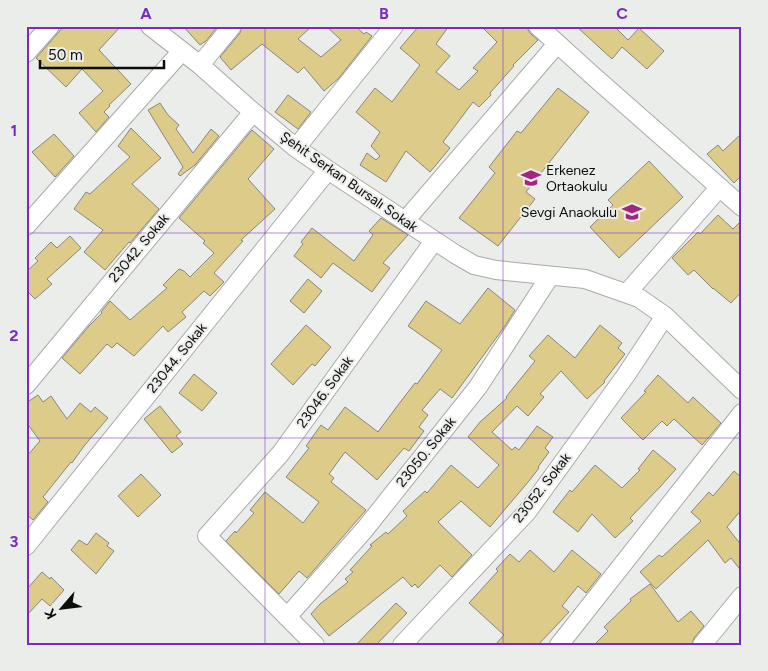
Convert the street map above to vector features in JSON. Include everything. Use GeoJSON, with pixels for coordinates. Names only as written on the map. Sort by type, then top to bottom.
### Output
{"type":"FeatureCollection","features":[{"type":"Feature","properties":{"kind":"street"},"geometry":{"type":"LineString","coordinates":[[26,53],[50,26]]}},
{"type":"Feature","properties":{"kind":"street","name":"Şehit Serkan Bursalı Sokak"},"geometry":{"type":"LineString","coordinates":[[150,26],[200,65],[296,148],[434,241],[474,265],[496,270],[585,279],[639,298],[665,316],[742,390]]}},
{"type":"Feature","properties":{"kind":"street"},"geometry":{"type":"LineString","coordinates":[[200,65],[232,26]]}},
{"type":"Feature","properties":{"kind":"street"},"geometry":{"type":"LineString","coordinates":[[296,148],[394,26]]}},
{"type":"Feature","properties":{"kind":"street"},"geometry":{"type":"LineString","coordinates":[[538,26],[742,207]]}},
{"type":"Feature","properties":{"kind":"street"},"geometry":{"type":"LineString","coordinates":[[405,221],[557,44]]}},
{"type":"Feature","properties":{"kind":"street"},"geometry":{"type":"LineString","coordinates":[[26,226],[182,51]]}},
{"type":"Feature","properties":{"kind":"street","name":"23042. Sokak"},"geometry":{"type":"LineString","coordinates":[[26,385],[253,112]]}},
{"type":"Feature","properties":{"kind":"street","name":"23044. Sokak"},"geometry":{"type":"LineString","coordinates":[[26,546],[328,170]]}},
{"type":"Feature","properties":{"kind":"street"},"geometry":{"type":"LineString","coordinates":[[627,293],[719,188]]}},
{"type":"Feature","properties":{"kind":"street","name":"23046. Sokak"},"geometry":{"type":"LineString","coordinates":[[287,617],[207,536],[281,452],[434,241]]}},
{"type":"Feature","properties":{"kind":"street","name":"23050. Sokak"},"geometry":{"type":"LineString","coordinates":[[287,617],[365,529],[478,387],[550,276]]}},
{"type":"Feature","properties":{"kind":"street","name":"23052. Sokak"},"geometry":{"type":"LineString","coordinates":[[402,645],[527,512],[626,375],[665,316]]}},
{"type":"Feature","properties":{"kind":"street"},"geometry":{"type":"LineString","coordinates":[[559,645],[742,413]]}},
{"type":"Feature","properties":{"kind":"street"},"geometry":{"type":"LineString","coordinates":[[702,645],[742,596]]}},
{"type":"Feature","properties":{"kind":"street"},"geometry":{"type":"LineString","coordinates":[[287,617],[315,645]]}},
{"type":"Feature","properties":{"kind":"building"},"geometry":{"type":"Polygon","coordinates":[[[64,26],[121,26],[99,50],[131,84],[109,105],[104,112],[109,117],[96,132],[79,113],[103,91],[82,69],[66,87],[36,58],[64,26]]]}},
{"type":"Feature","properties":{"kind":"building"},"geometry":{"type":"Polygon","coordinates":[[[183,26],[218,26],[206,41],[200,45],[183,26]]]}},
{"type":"Feature","properties":{"kind":"building"},"geometry":{"type":"Polygon","coordinates":[[[242,26],[312,26],[298,39],[321,57],[341,40],[326,26],[355,26],[364,34],[366,32],[372,36],[339,78],[324,91],[304,67],[298,73],[262,44],[231,70],[220,57],[240,33],[242,26]]]}},
{"type":"Feature","properties":{"kind":"building"},"geometry":{"type":"Polygon","coordinates":[[[419,26],[449,26],[436,44],[450,56],[436,72],[459,90],[478,71],[473,68],[497,42],[481,26],[528,26],[528,30],[538,40],[513,65],[490,93],[491,95],[479,107],[473,102],[443,142],[450,148],[430,172],[406,151],[386,182],[360,165],[367,153],[376,160],[380,156],[371,146],[380,132],[356,112],[375,88],[392,102],[420,65],[400,48],[419,26]]]}},
{"type":"Feature","properties":{"kind":"building"},"geometry":{"type":"Polygon","coordinates":[[[576,26],[614,26],[628,40],[639,28],[664,51],[647,69],[622,47],[612,59],[576,26]]]}},
{"type":"Feature","properties":{"kind":"building"},"geometry":{"type":"Polygon","coordinates":[[[558,88],[589,112],[526,192],[535,199],[498,246],[459,218],[495,173],[489,167],[517,131],[521,133],[558,88]]]}},
{"type":"Feature","properties":{"kind":"building"},"geometry":{"type":"Polygon","coordinates":[[[288,95],[311,112],[298,129],[275,112],[288,95]]]}},
{"type":"Feature","properties":{"kind":"building"},"geometry":{"type":"Polygon","coordinates":[[[160,103],[168,115],[179,125],[176,129],[193,153],[211,129],[219,136],[195,165],[180,176],[178,174],[183,167],[148,110],[160,103]]]}},
{"type":"Feature","properties":{"kind":"building"},"geometry":{"type":"Polygon","coordinates":[[[131,128],[161,158],[132,184],[159,209],[105,270],[84,252],[103,230],[74,209],[86,192],[90,194],[130,157],[118,146],[131,128]]]}},
{"type":"Feature","properties":{"kind":"building"},"geometry":{"type":"Polygon","coordinates":[[[252,130],[274,149],[248,179],[275,209],[241,240],[243,241],[214,273],[224,282],[210,296],[204,291],[182,312],[186,317],[168,332],[163,326],[134,356],[117,343],[112,348],[107,344],[80,374],[62,358],[102,313],[110,301],[130,320],[167,288],[163,285],[179,269],[190,277],[214,253],[203,243],[205,241],[179,218],[252,130]]]}},
{"type":"Feature","properties":{"kind":"building"},"geometry":{"type":"Polygon","coordinates":[[[742,133],[742,175],[734,183],[707,154],[718,145],[723,151],[742,133]]]}},
{"type":"Feature","properties":{"kind":"building"},"geometry":{"type":"Polygon","coordinates":[[[54,134],[74,156],[55,177],[32,152],[54,134]]]}},
{"type":"Feature","properties":{"kind":"building"},"geometry":{"type":"Polygon","coordinates":[[[649,161],[683,197],[619,258],[590,227],[613,205],[608,200],[649,161]]]}},
{"type":"Feature","properties":{"kind":"building"},"geometry":{"type":"Polygon","coordinates":[[[718,215],[733,229],[742,220],[742,291],[731,303],[713,289],[694,270],[688,275],[672,258],[698,232],[700,234],[718,215]]]}},
{"type":"Feature","properties":{"kind":"building"},"geometry":{"type":"Polygon","coordinates":[[[381,218],[408,235],[383,263],[390,268],[372,292],[333,263],[321,278],[294,256],[303,244],[301,242],[312,228],[354,261],[373,235],[369,231],[381,218]]]}},
{"type":"Feature","properties":{"kind":"building"},"geometry":{"type":"Polygon","coordinates":[[[70,236],[81,248],[47,279],[52,284],[35,299],[26,290],[26,272],[38,261],[35,258],[51,242],[57,248],[70,236]]]}},
{"type":"Feature","properties":{"kind":"building"},"geometry":{"type":"Polygon","coordinates":[[[308,279],[322,291],[304,313],[290,301],[308,279]]]}},
{"type":"Feature","properties":{"kind":"building"},"geometry":{"type":"Polygon","coordinates":[[[488,288],[515,310],[505,326],[452,398],[440,389],[422,410],[428,415],[419,427],[424,431],[409,451],[404,448],[377,480],[345,452],[329,474],[334,478],[331,482],[366,510],[307,578],[299,571],[279,594],[226,541],[254,513],[250,510],[265,492],[303,523],[319,502],[286,477],[309,448],[306,446],[321,425],[328,430],[345,407],[378,432],[442,350],[408,326],[426,301],[460,324],[488,288]]]}},
{"type":"Feature","properties":{"kind":"building"},"geometry":{"type":"Polygon","coordinates":[[[306,325],[331,347],[315,366],[312,364],[293,385],[271,364],[306,325]]]}},
{"type":"Feature","properties":{"kind":"building"},"geometry":{"type":"Polygon","coordinates":[[[600,325],[622,343],[618,348],[625,354],[605,382],[587,399],[561,371],[540,394],[544,397],[528,416],[517,406],[492,432],[512,450],[515,447],[519,450],[537,426],[553,437],[545,448],[549,452],[529,481],[490,527],[461,501],[438,522],[472,555],[452,577],[440,565],[418,588],[415,584],[412,587],[403,577],[329,636],[311,614],[320,604],[348,582],[345,579],[353,572],[350,570],[372,546],[370,545],[386,532],[388,534],[407,516],[403,511],[425,491],[427,493],[451,465],[478,488],[499,465],[468,437],[480,422],[507,398],[535,361],[529,356],[548,335],[575,358],[600,325]]]}},
{"type":"Feature","properties":{"kind":"building"},"geometry":{"type":"Polygon","coordinates":[[[194,374],[217,393],[202,411],[179,393],[194,374]]]}},
{"type":"Feature","properties":{"kind":"building"},"geometry":{"type":"Polygon","coordinates":[[[658,375],[688,403],[693,397],[721,423],[702,445],[674,419],[667,426],[662,421],[643,440],[621,418],[646,392],[644,391],[658,375]]]}},
{"type":"Feature","properties":{"kind":"building"},"geometry":{"type":"Polygon","coordinates":[[[38,395],[43,402],[51,396],[67,419],[80,403],[91,412],[95,407],[108,418],[43,497],[48,502],[33,520],[26,514],[26,457],[40,441],[26,422],[26,403],[38,395]]]}},
{"type":"Feature","properties":{"kind":"building"},"geometry":{"type":"Polygon","coordinates":[[[160,406],[181,432],[176,436],[183,444],[172,453],[144,419],[160,406]]]}},
{"type":"Feature","properties":{"kind":"building"},"geometry":{"type":"Polygon","coordinates":[[[653,450],[676,469],[630,518],[633,521],[615,538],[592,514],[578,532],[553,512],[570,490],[572,492],[595,465],[622,488],[640,470],[638,469],[653,450]]]}},
{"type":"Feature","properties":{"kind":"building"},"geometry":{"type":"Polygon","coordinates":[[[734,471],[742,478],[742,509],[727,527],[742,546],[742,572],[731,558],[725,563],[708,540],[656,589],[640,572],[659,555],[662,557],[701,521],[691,512],[709,492],[713,496],[734,471]]]}},
{"type":"Feature","properties":{"kind":"building"},"geometry":{"type":"Polygon","coordinates":[[[141,474],[161,495],[138,517],[118,496],[141,474]]]}},
{"type":"Feature","properties":{"kind":"building"},"geometry":{"type":"Polygon","coordinates":[[[96,533],[109,543],[107,546],[114,551],[96,574],[71,550],[79,540],[87,545],[96,533]]]}},
{"type":"Feature","properties":{"kind":"building"},"geometry":{"type":"Polygon","coordinates":[[[530,550],[554,572],[572,550],[601,574],[586,593],[578,586],[562,606],[569,612],[538,645],[495,645],[504,635],[469,603],[498,571],[496,569],[510,554],[519,562],[530,550]]]}},
{"type":"Feature","properties":{"kind":"building"},"geometry":{"type":"Polygon","coordinates":[[[42,572],[50,579],[51,577],[64,590],[50,606],[42,599],[26,616],[26,590],[42,572]]]}},
{"type":"Feature","properties":{"kind":"building"},"geometry":{"type":"Polygon","coordinates":[[[650,584],[678,622],[691,611],[704,626],[694,638],[692,644],[594,645],[608,631],[604,627],[631,601],[630,599],[650,584]]]}},
{"type":"Feature","properties":{"kind":"building"},"geometry":{"type":"Polygon","coordinates":[[[396,603],[407,613],[376,645],[356,645],[396,603]]]}},
{"type":"Feature","properties":{"kind":"place","name":"Erkenez Ortaokulu"},"geometry":{"type":"Point","coordinates":[531,178]}},
{"type":"Feature","properties":{"kind":"place","name":"Sevgi Anaokulu"},"geometry":{"type":"Point","coordinates":[632,212]}}]}
